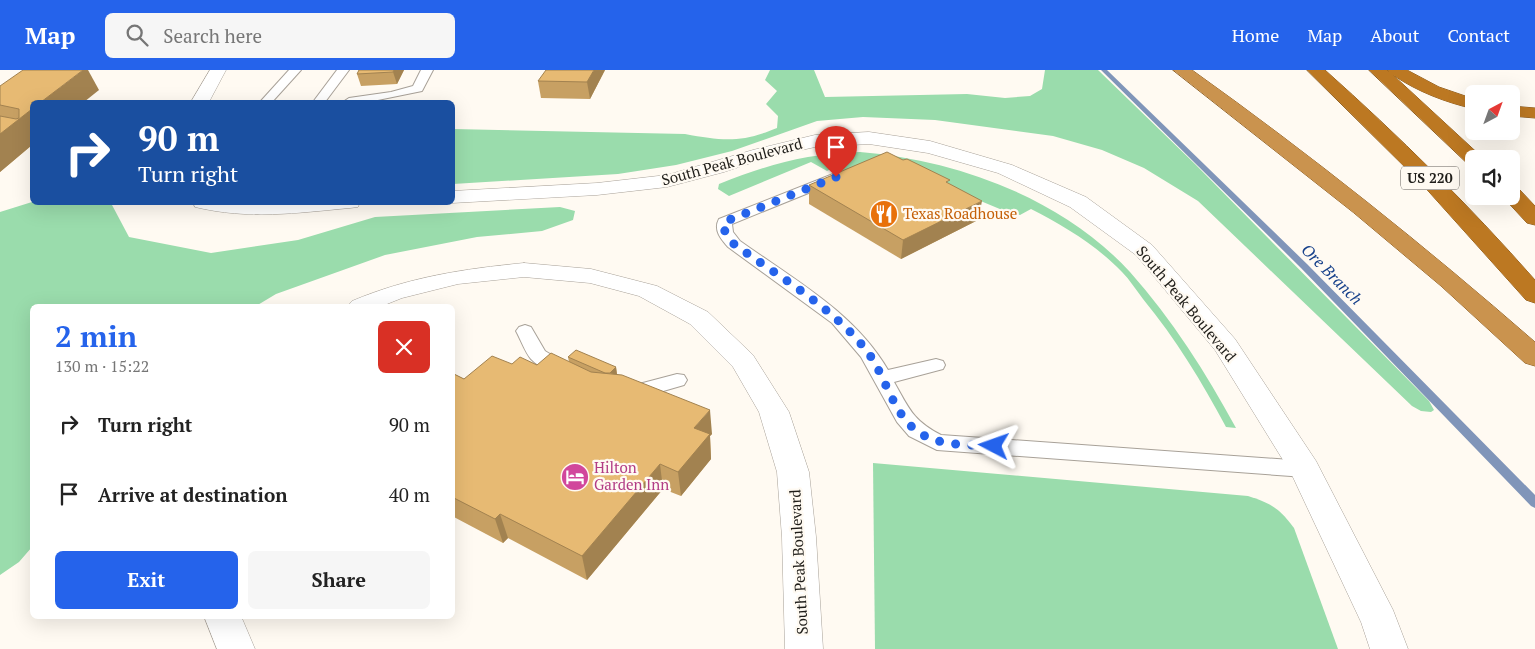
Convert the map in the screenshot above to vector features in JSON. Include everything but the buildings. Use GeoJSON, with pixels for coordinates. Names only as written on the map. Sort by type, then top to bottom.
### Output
{"type":"FeatureCollection","features":[{"type":"Feature","properties":{"kind":"highway"},"geometry":{"type":"LineString","coordinates":[[1181,70],[1308,164],[1436,268],[1535,356]]}},
{"type":"Feature","properties":{"kind":"highway","name":"US 220"},"geometry":{"type":"LineString","coordinates":[[1315,70],[1371,120],[1432,180],[1535,295]]}},
{"type":"Feature","properties":{"kind":"highway","name":"US 220"},"geometry":{"type":"LineString","coordinates":[[1377,70],[1465,151]]}},
{"type":"Feature","properties":{"kind":"highway"},"geometry":{"type":"LineString","coordinates":[[1396,70],[1409,79],[1430,89],[1465,101]]}},
{"type":"Feature","properties":{"kind":"highway"},"geometry":{"type":"LineString","coordinates":[[1520,112],[1535,113]]}},
{"type":"Feature","properties":{"kind":"highway"},"geometry":{"type":"LineString","coordinates":[[1520,203],[1535,218]]}},
{"type":"Feature","properties":{"kind":"street"},"geometry":{"type":"LineString","coordinates":[[201,100],[218,70]]}},
{"type":"Feature","properties":{"kind":"street","name":"South Peak Boulevard"},"geometry":{"type":"LineString","coordinates":[[455,197],[597,189],[667,181],[718,168],[760,154],[816,141],[868,138],[930,147],[1005,169],[1078,202],[1144,250],[1225,346],[1305,469],[1380,622],[1389,649]]}},
{"type":"Feature","properties":{"kind":"street"},"geometry":{"type":"LineString","coordinates":[[211,205],[265,210],[318,205]]}},
{"type":"Feature","properties":{"kind":"street","name":"South Peak Boulevard"},"geometry":{"type":"LineString","coordinates":[[366,304],[394,292],[458,277],[524,270],[592,276],[648,291],[699,318],[743,362],[774,412],[791,463],[799,537],[804,649]]}},
{"type":"Feature","properties":{"kind":"street"},"geometry":{"type":"LineString","coordinates":[[223,619],[236,649]]}},
{"type":"Feature","properties":{"kind":"lane"},"geometry":{"type":"LineString","coordinates":[[268,100],[295,70]]}},
{"type":"Feature","properties":{"kind":"lane"},"geometry":{"type":"LineString","coordinates":[[321,99],[344,70]]}},
{"type":"Feature","properties":{"kind":"lane"},"geometry":{"type":"LineString","coordinates":[[404,100],[413,97],[427,70]]}},
{"type":"Feature","properties":{"kind":"lane"},"geometry":{"type":"LineString","coordinates":[[419,100],[435,70]]}},
{"type":"Feature","properties":{"kind":"lane"},"geometry":{"type":"LineString","coordinates":[[361,100],[418,88]]}},
{"type":"Feature","properties":{"kind":"lane"},"geometry":{"type":"LineString","coordinates":[[836,177],[724,222],[725,233],[734,244],[838,319],[869,354],[904,417],[916,431],[937,442],[1305,469]]}},
{"type":"Feature","properties":{"kind":"lane"},"geometry":{"type":"LineString","coordinates":[[525,331],[538,355],[563,371],[579,378]]}},
{"type":"Feature","properties":{"kind":"lane"},"geometry":{"type":"LineString","coordinates":[[882,378],[936,365]]}},
{"type":"Feature","properties":{"kind":"lane"},"geometry":{"type":"LineString","coordinates":[[612,390],[639,391],[677,380]]}},
{"type":"Feature","properties":{"kind":"green space"},"geometry":{"type":"Polygon","coordinates":[[[770,70],[814,70],[825,97],[967,94],[1005,98],[1030,96],[1042,89],[1045,70],[1098,70],[1195,164],[1429,401],[1434,410],[1431,412],[1421,411],[1412,406],[1198,201],[1144,168],[1102,150],[1053,136],[935,120],[863,117],[817,121],[732,151],[676,165],[618,174],[455,184],[455,129],[685,134],[721,139],[742,138],[777,128],[778,116],[766,104],[777,91],[765,80],[770,70]]]}},
{"type":"Feature","properties":{"kind":"green space"},"geometry":{"type":"Polygon","coordinates":[[[860,152],[897,156],[970,174],[1006,187],[1073,223],[1103,246],[1130,272],[1160,308],[1188,347],[1236,428],[1226,427],[1198,377],[1177,345],[1125,275],[1090,245],[1067,229],[1031,209],[1020,215],[1007,212],[959,192],[846,178],[831,169],[827,171],[811,162],[729,196],[718,189],[719,184],[788,161],[822,155],[860,152]]]}},
{"type":"Feature","properties":{"kind":"green space"},"geometry":{"type":"Polygon","coordinates":[[[30,203],[30,205],[112,205],[129,237],[211,253],[298,240],[375,217],[560,207],[575,211],[573,220],[542,231],[477,237],[385,255],[276,294],[259,304],[30,304],[30,549],[19,562],[0,575],[0,212],[30,203]]]}},
{"type":"Feature","properties":{"kind":"green space"},"geometry":{"type":"Polygon","coordinates":[[[873,463],[1248,496],[1263,501],[1279,511],[1294,528],[1338,649],[875,649],[873,463]]]}},
{"type":"Feature","properties":{"kind":"waterway","name":"Ore Branch"},"geometry":{"type":"LineString","coordinates":[[1104,70],[1304,266],[1535,503]]}},
{"type":"Feature","properties":{"kind":"place","name":"Texas Roadhouse"},"geometry":{"type":"Point","coordinates":[884,214]}},
{"type":"Feature","properties":{"kind":"place","name":"Hilton Garden Inn"},"geometry":{"type":"Point","coordinates":[575,477]}},
{"type":"Feature","properties":{"kind":"route"},"geometry":{"type":"LineString","coordinates":[[836,177],[724,222],[725,233],[734,244],[838,319],[869,354],[904,417],[916,431],[937,442],[994,446]]}}]}
